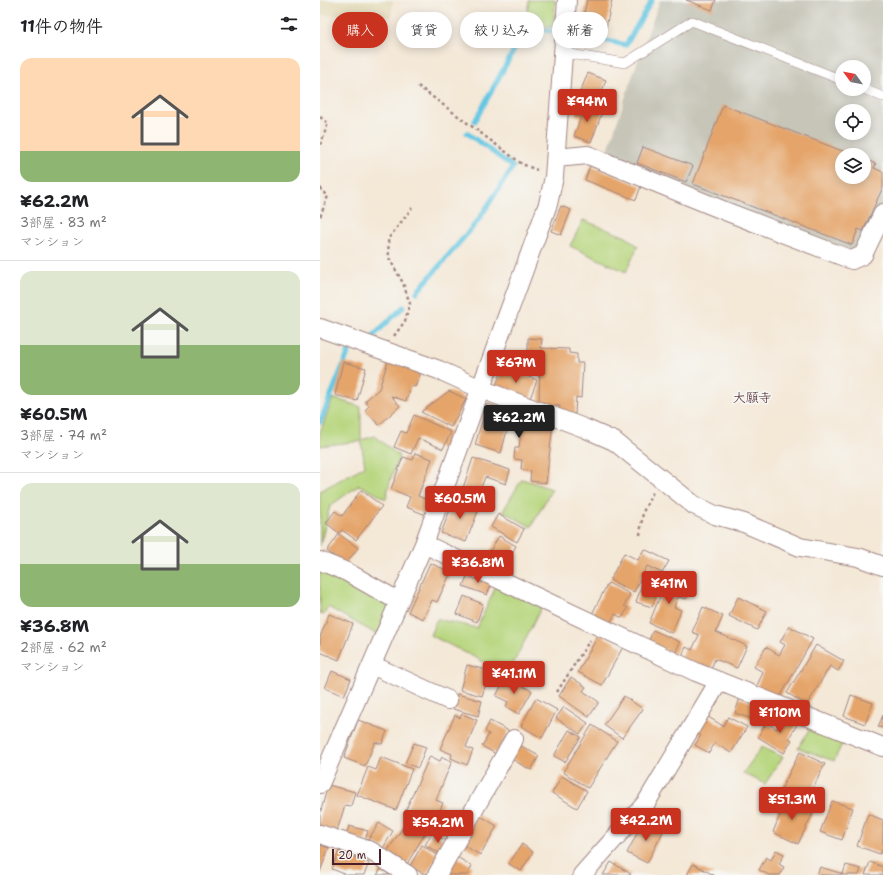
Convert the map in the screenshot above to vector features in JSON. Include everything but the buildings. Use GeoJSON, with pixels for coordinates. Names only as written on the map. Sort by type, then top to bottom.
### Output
{"type":"FeatureCollection","features":[{"type":"Feature","properties":{"kind":"street"},"geometry":{"type":"LineString","coordinates":[[320,784],[424,544],[548,204],[554,177],[556,158],[567,0]]}},
{"type":"Feature","properties":{"kind":"street"},"geometry":{"type":"LineString","coordinates":[[556,158],[588,155],[724,212],[852,260],[863,255],[883,213]]}},
{"type":"Feature","properties":{"kind":"street"},"geometry":{"type":"LineString","coordinates":[[320,328],[439,370],[481,389],[614,441],[694,504],[715,515],[744,523],[800,546],[858,557],[883,566]]}},
{"type":"Feature","properties":{"kind":"street"},"geometry":{"type":"LineString","coordinates":[[424,544],[696,672],[883,747]]}},
{"type":"Feature","properties":{"kind":"street"},"geometry":{"type":"LineString","coordinates":[[320,561],[347,572],[398,601]]}},
{"type":"Feature","properties":{"kind":"street"},"geometry":{"type":"LineString","coordinates":[[372,665],[448,700]]}},
{"type":"Feature","properties":{"kind":"street"},"geometry":{"type":"LineString","coordinates":[[582,875],[646,803],[719,681]]}},
{"type":"Feature","properties":{"kind":"street"},"geometry":{"type":"LineString","coordinates":[[437,875],[514,739]]}},
{"type":"Feature","properties":{"kind":"street"},"geometry":{"type":"LineString","coordinates":[[320,834],[371,851],[408,875]]}},
{"type":"Feature","properties":{"kind":"lane"},"geometry":{"type":"LineString","coordinates":[[564,53],[625,63],[692,21],[835,77]]}},
{"type":"Feature","properties":{"kind":"lane"},"geometry":{"type":"LineString","coordinates":[[871,92],[883,97]]}},
{"type":"Feature","properties":{"kind":"path"},"geometry":{"type":"LineString","coordinates":[[418,86],[522,164],[554,177]]}},
{"type":"Feature","properties":{"kind":"path"},"geometry":{"type":"LineString","coordinates":[[320,117],[328,123],[320,147]]}},
{"type":"Feature","properties":{"kind":"path"},"geometry":{"type":"LineString","coordinates":[[320,188],[328,196],[320,218]]}},
{"type":"Feature","properties":{"kind":"path"},"geometry":{"type":"LineString","coordinates":[[384,351],[405,321],[410,304],[403,283],[389,258],[388,239],[412,208]]}},
{"type":"Feature","properties":{"kind":"path"},"geometry":{"type":"LineString","coordinates":[[640,535],[643,512],[660,477]]}},
{"type":"Feature","properties":{"kind":"path"},"geometry":{"type":"LineString","coordinates":[[557,692],[599,626]]}},
{"type":"Feature","properties":{"kind":"shaded area"},"geometry":{"type":"Polygon","coordinates":[[[320,0],[393,0],[391,17],[388,17],[388,12],[332,12],[332,15],[320,15],[320,0]]]}},
{"type":"Feature","properties":{"kind":"shaded area"},"geometry":{"type":"Polygon","coordinates":[[[660,0],[883,0],[883,203],[858,255],[606,156],[632,77],[660,0]]]}},
{"type":"Feature","properties":{"kind":"green space"},"geometry":{"type":"Polygon","coordinates":[[[529,0],[555,0],[555,12],[552,12],[552,27],[544,27],[544,12],[527,12],[529,0]]]}},
{"type":"Feature","properties":{"kind":"green space"},"geometry":{"type":"Polygon","coordinates":[[[583,220],[626,237],[638,246],[626,272],[570,246],[583,220]]]}},
{"type":"Feature","properties":{"kind":"green space"},"geometry":{"type":"Polygon","coordinates":[[[333,398],[361,407],[361,440],[375,436],[399,456],[390,481],[386,499],[359,485],[330,506],[320,546],[320,491],[365,466],[361,441],[320,446],[320,432],[333,398]]]}},
{"type":"Feature","properties":{"kind":"green space"},"geometry":{"type":"Polygon","coordinates":[[[522,479],[552,489],[531,527],[503,511],[522,479]]]}},
{"type":"Feature","properties":{"kind":"green space"},"geometry":{"type":"Polygon","coordinates":[[[320,566],[391,606],[378,635],[328,607],[324,615],[320,613],[320,566]]]}},
{"type":"Feature","properties":{"kind":"green space"},"geometry":{"type":"Polygon","coordinates":[[[496,586],[542,606],[508,674],[430,635],[437,619],[477,628],[496,586]]]}},
{"type":"Feature","properties":{"kind":"green space"},"geometry":{"type":"Polygon","coordinates":[[[813,724],[840,734],[842,744],[834,761],[798,748],[813,724]]]}},
{"type":"Feature","properties":{"kind":"green space"},"geometry":{"type":"Polygon","coordinates":[[[762,747],[783,757],[765,784],[743,773],[762,747]]]}},
{"type":"Feature","properties":{"kind":"waterway"},"geometry":{"type":"LineString","coordinates":[[608,41],[626,45],[652,0]]}},
{"type":"Feature","properties":{"kind":"waterway"},"geometry":{"type":"LineString","coordinates":[[475,121],[526,28],[550,31]]}},
{"type":"Feature","properties":{"kind":"waterway"},"geometry":{"type":"LineString","coordinates":[[417,292],[477,222],[513,167],[467,133]]}},
{"type":"Feature","properties":{"kind":"waterway"},"geometry":{"type":"LineString","coordinates":[[369,340],[403,307]]}},
{"type":"Feature","properties":{"kind":"waterway"},"geometry":{"type":"LineString","coordinates":[[320,422],[351,346]]}},
{"type":"Feature","properties":{"kind":"district","name":"大願寺"},"geometry":{"type":"Point","coordinates":[752,397]}}]}
